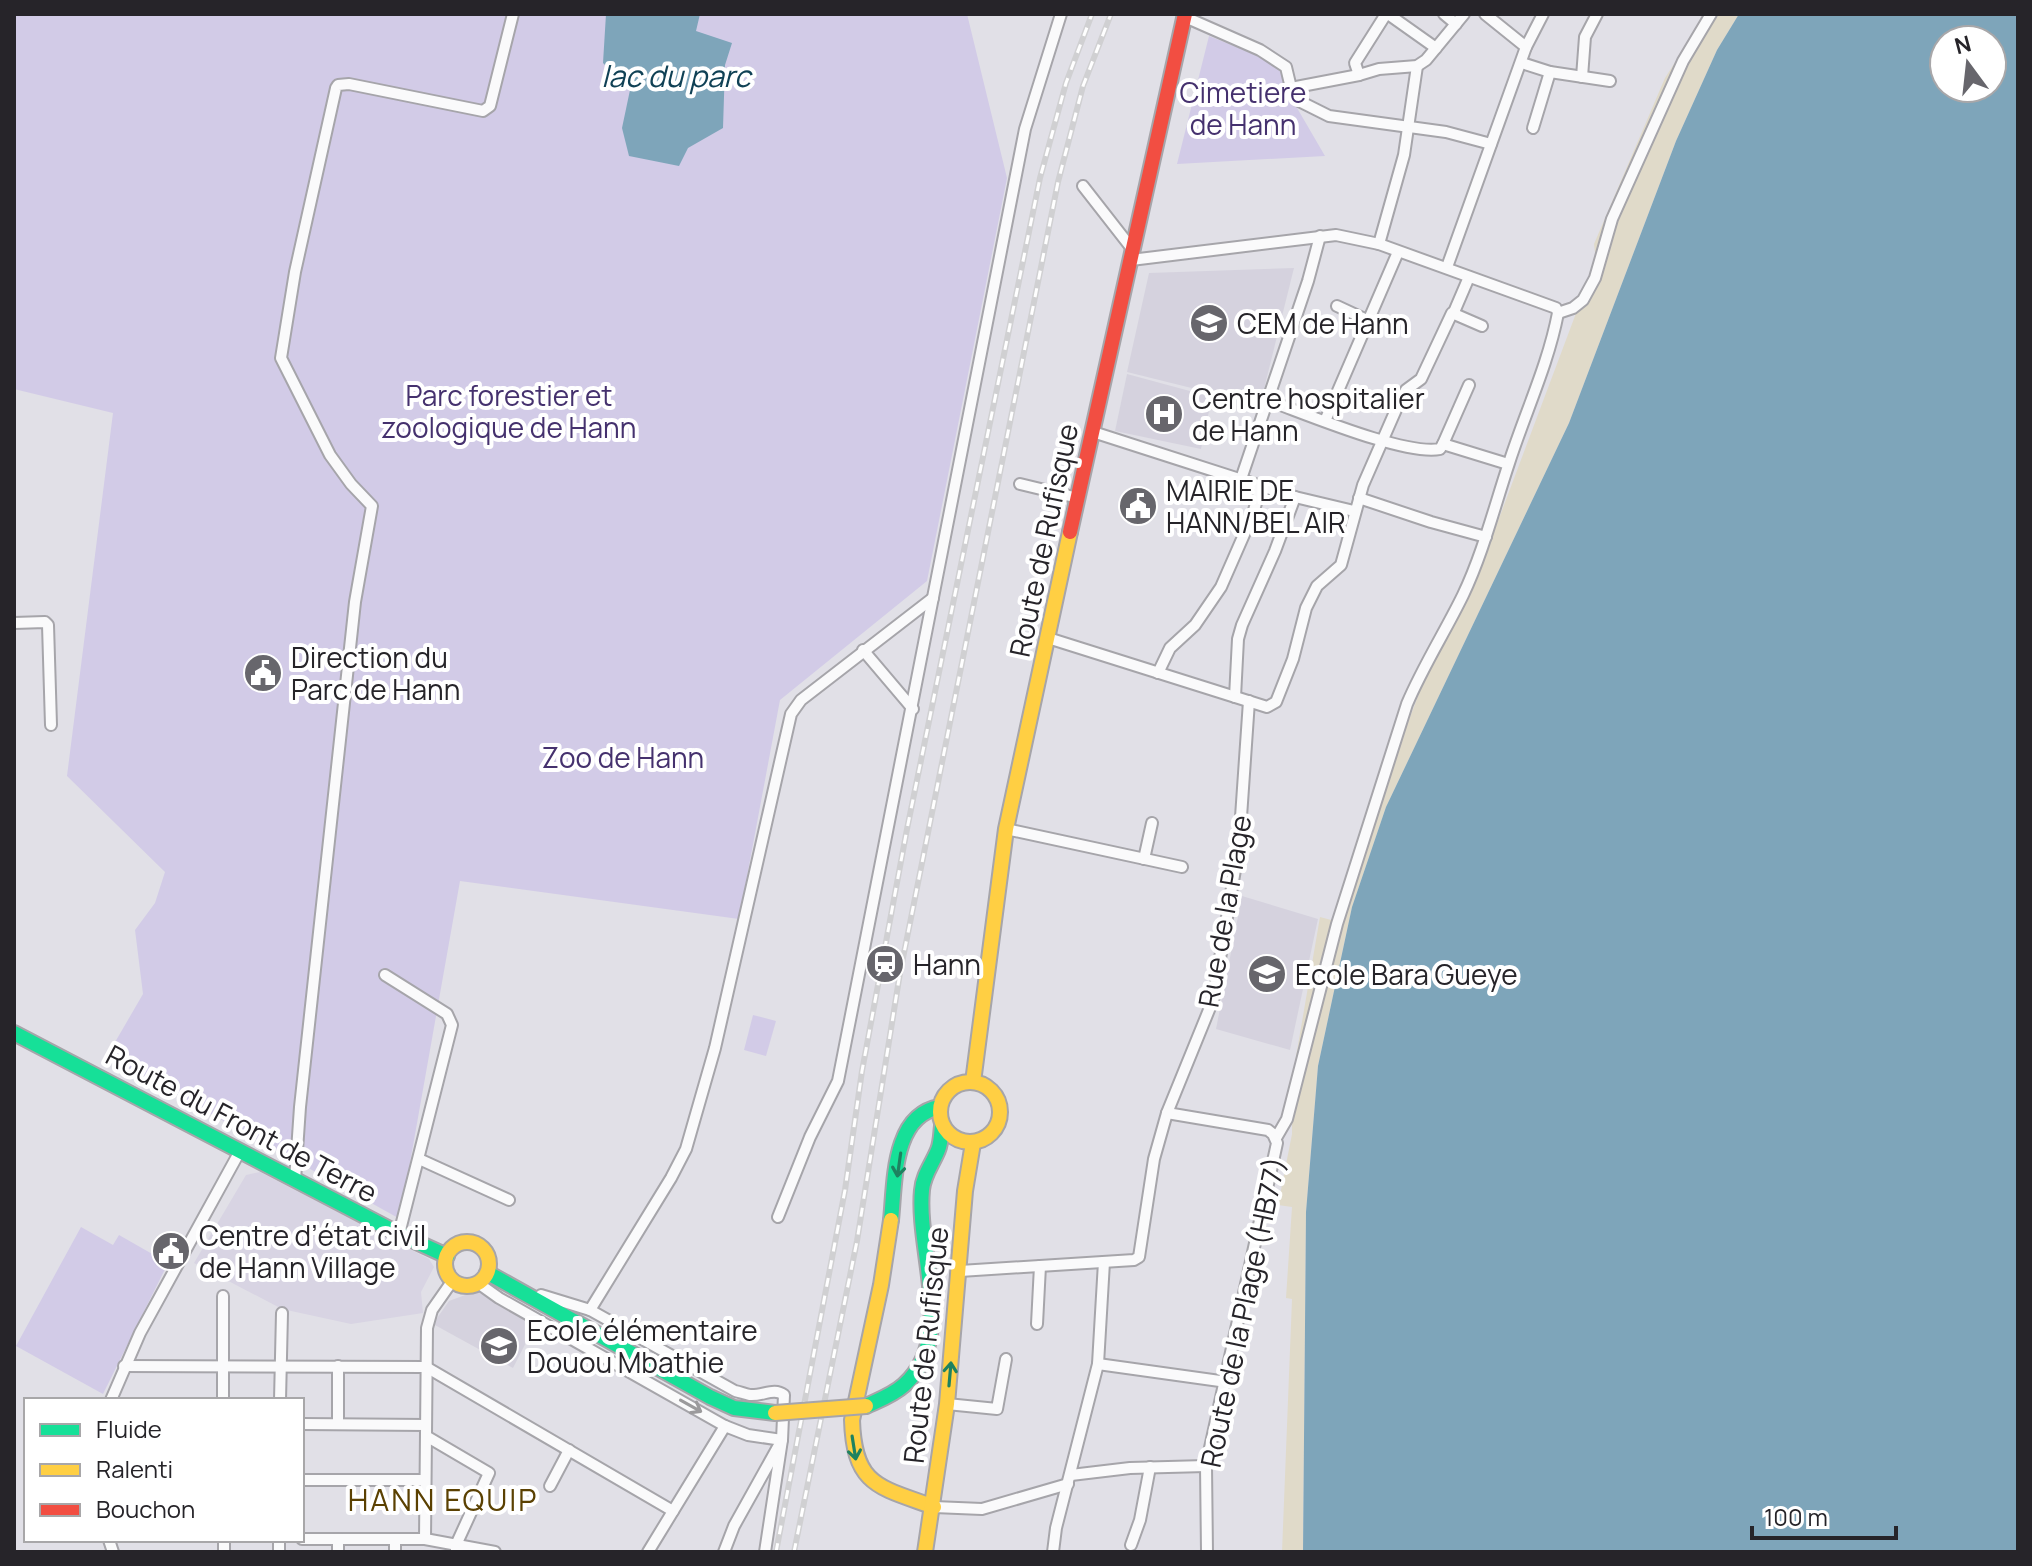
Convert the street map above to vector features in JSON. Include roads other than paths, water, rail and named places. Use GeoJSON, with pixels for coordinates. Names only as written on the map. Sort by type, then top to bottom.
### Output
{"type":"FeatureCollection","features":[{"type":"Feature","properties":{"kind":"main road","name":"Route de Rufisque"},"geometry":{"type":"LineString","coordinates":[[973,1082],[1006,829],[1185,15]]}},
{"type":"Feature","properties":{"kind":"main road","name":"Route du Front de Terre"},"geometry":{"type":"LineString","coordinates":[[14,1033],[399,1234],[447,1256]]}},
{"type":"Feature","properties":{"kind":"main road"},"geometry":{"type":"LineString","coordinates":[[483,1278],[504,1292],[536,1301],[734,1408],[775,1413],[866,1406],[907,1383],[919,1369],[932,1335],[922,1188],[932,1159],[939,1149],[942,1126],[940,1107],[948,1091],[964,1082],[973,1082],[991,1090],[1001,1107],[997,1127],[991,1134],[939,1149]]}},
{"type":"Feature","properties":{"kind":"main road"},"geometry":{"type":"LineString","coordinates":[[934,1507],[875,1485],[862,1473],[855,1459],[852,1420],[889,1241],[901,1147],[907,1131],[918,1117],[932,1108],[940,1107]]}},
{"type":"Feature","properties":{"kind":"main road"},"geometry":{"type":"LineString","coordinates":[[942,1126],[966,1141]]}},
{"type":"Feature","properties":{"kind":"main road","name":"Route de Rufisque"},"geometry":{"type":"LineString","coordinates":[[925,1552],[947,1404],[960,1271],[966,1141]]}},
{"type":"Feature","properties":{"kind":"main road"},"geometry":{"type":"LineString","coordinates":[[459,1244],[476,1244],[488,1256],[483,1278],[465,1286],[453,1280],[446,1269],[447,1256],[459,1244]]}},
{"type":"Feature","properties":{"kind":"street"},"geometry":{"type":"LineString","coordinates":[[295,1180],[300,1107],[353,618],[372,506],[330,455],[283,365],[282,343],[290,300],[315,172],[338,85],[349,84],[483,111],[490,106],[513,14]]}},
{"type":"Feature","properties":{"kind":"street"},"geometry":{"type":"LineString","coordinates":[[778,1217],[810,1137],[838,1081],[1025,129],[1061,14]]}},
{"type":"Feature","properties":{"kind":"street"},"geometry":{"type":"LineString","coordinates":[[1359,75],[1355,63],[1387,14],[1436,48]]}},
{"type":"Feature","properties":{"kind":"street"},"geometry":{"type":"LineString","coordinates":[[1444,14],[1456,24]]}},
{"type":"Feature","properties":{"kind":"street"},"geometry":{"type":"LineString","coordinates":[[1291,88],[1379,69],[1417,66],[1464,14]]}},
{"type":"Feature","properties":{"kind":"street"},"geometry":{"type":"LineString","coordinates":[[1485,14],[1526,47]]}},
{"type":"Feature","properties":{"kind":"street"},"geometry":{"type":"LineString","coordinates":[[1582,77],[1585,37],[1597,14]]}},
{"type":"Feature","properties":{"kind":"street"},"geometry":{"type":"LineString","coordinates":[[1558,313],[1573,308],[1583,300],[1595,278],[1612,219],[1683,61],[1711,14]]}},
{"type":"Feature","properties":{"kind":"street"},"geometry":{"type":"LineString","coordinates":[[1185,15],[1260,50],[1286,67],[1297,100],[1329,116],[1446,132],[1491,144]]}},
{"type":"Feature","properties":{"kind":"street"},"geometry":{"type":"LineString","coordinates":[[1447,267],[1526,47],[1541,15]]}},
{"type":"Feature","properties":{"kind":"street"},"geometry":{"type":"LineString","coordinates":[[1522,63],[1550,72],[1610,81]]}},
{"type":"Feature","properties":{"kind":"street"},"geometry":{"type":"LineString","coordinates":[[1379,244],[1409,127],[1417,66]]}},
{"type":"Feature","properties":{"kind":"street"},"geometry":{"type":"LineString","coordinates":[[1533,128],[1550,72]]}},
{"type":"Feature","properties":{"kind":"street"},"geometry":{"type":"LineString","coordinates":[[1083,186],[1132,255],[1336,235],[1379,244],[1447,267],[1556,308],[1558,313],[1551,348],[1508,464],[1486,537],[1463,595],[1419,674],[1407,704],[1337,924],[1287,1119],[1276,1138]]}},
{"type":"Feature","properties":{"kind":"street"},"geometry":{"type":"LineString","coordinates":[[1241,479],[1308,281],[1320,236]]}},
{"type":"Feature","properties":{"kind":"street"},"geometry":{"type":"LineString","coordinates":[[1325,421],[1398,252]]}},
{"type":"Feature","properties":{"kind":"street"},"geometry":{"type":"LineString","coordinates":[[1048,638],[1267,707],[1276,702],[1293,659],[1306,608],[1317,586],[1341,565],[1354,511],[1403,394],[1421,379],[1469,277]]}},
{"type":"Feature","properties":{"kind":"street"},"geometry":{"type":"LineString","coordinates":[[1337,306],[1367,320]]}},
{"type":"Feature","properties":{"kind":"street"},"geometry":{"type":"LineString","coordinates":[[1454,312],[1482,326]]}},
{"type":"Feature","properties":{"kind":"street"},"geometry":{"type":"LineString","coordinates":[[1267,400],[1384,441],[1435,450],[1443,444],[1469,385]]}},
{"type":"Feature","properties":{"kind":"street"},"geometry":{"type":"LineString","coordinates":[[1093,432],[1295,497],[1354,511]]}},
{"type":"Feature","properties":{"kind":"street"},"geometry":{"type":"LineString","coordinates":[[1443,444],[1508,464]]}},
{"type":"Feature","properties":{"kind":"street"},"geometry":{"type":"LineString","coordinates":[[1020,484],[1078,498]]}},
{"type":"Feature","properties":{"kind":"street"},"geometry":{"type":"LineString","coordinates":[[1158,673],[1170,648],[1195,625],[1221,587],[1253,514],[1261,485]]}},
{"type":"Feature","properties":{"kind":"street"},"geometry":{"type":"LineString","coordinates":[[1235,697],[1238,639],[1242,625],[1295,497]]}},
{"type":"Feature","properties":{"kind":"street"},"geometry":{"type":"LineString","coordinates":[[1359,498],[1486,537]]}},
{"type":"Feature","properties":{"kind":"street"},"geometry":{"type":"LineString","coordinates":[[590,1310],[686,1149],[715,1048],[791,714],[801,700],[933,598]]}},
{"type":"Feature","properties":{"kind":"street"},"geometry":{"type":"LineString","coordinates":[[14,623],[45,622],[48,625],[51,725]]}},
{"type":"Feature","properties":{"kind":"street"},"geometry":{"type":"LineString","coordinates":[[863,650],[913,709]]}},
{"type":"Feature","properties":{"kind":"street","name":"Rue de la Plage"},"geometry":{"type":"LineString","coordinates":[[1104,1262],[1139,1257],[1154,1159],[1167,1113],[1213,1000],[1239,846],[1249,701]]}},
{"type":"Feature","properties":{"kind":"street"},"geometry":{"type":"LineString","coordinates":[[1144,859],[1152,823]]}},
{"type":"Feature","properties":{"kind":"street"},"geometry":{"type":"LineString","coordinates":[[1006,829],[1182,867]]}},
{"type":"Feature","properties":{"kind":"street"},"geometry":{"type":"LineString","coordinates":[[385,975],[447,1014],[452,1025],[399,1234]]}},
{"type":"Feature","properties":{"kind":"street","name":"Route de la Plage (HB77)"},"geometry":{"type":"LineString","coordinates":[[1167,1113],[1268,1130],[1277,1143],[1227,1382],[1206,1466],[1207,1552]]}},
{"type":"Feature","properties":{"kind":"street"},"geometry":{"type":"LineString","coordinates":[[112,1398],[124,1366],[240,1151]]}},
{"type":"Feature","properties":{"kind":"street"},"geometry":{"type":"LineString","coordinates":[[419,1159],[509,1200]]}},
{"type":"Feature","properties":{"kind":"street"},"geometry":{"type":"LineString","coordinates":[[960,1271],[1104,1262],[1098,1364],[1053,1552]]}},
{"type":"Feature","properties":{"kind":"street"},"geometry":{"type":"LineString","coordinates":[[1037,1324],[1040,1266]]}},
{"type":"Feature","properties":{"kind":"street"},"geometry":{"type":"LineString","coordinates":[[425,1539],[427,1328],[432,1310],[453,1280]]}},
{"type":"Feature","properties":{"kind":"street"},"geometry":{"type":"LineString","coordinates":[[504,1292],[725,1426],[748,1435],[782,1440]]}},
{"type":"Feature","properties":{"kind":"street"},"geometry":{"type":"LineString","coordinates":[[536,1301],[541,1295],[550,1296],[590,1310],[735,1391],[750,1395],[777,1390],[784,1395],[782,1440],[765,1552]]}},
{"type":"Feature","properties":{"kind":"street"},"geometry":{"type":"LineString","coordinates":[[223,1296],[223,1398]]}},
{"type":"Feature","properties":{"kind":"street"},"geometry":{"type":"LineString","coordinates":[[280,1398],[282,1313]]}},
{"type":"Feature","properties":{"kind":"street"},"geometry":{"type":"LineString","coordinates":[[947,1404],[997,1409],[1006,1359]]}},
{"type":"Feature","properties":{"kind":"street"},"geometry":{"type":"LineString","coordinates":[[1098,1364],[1227,1382]]}},
{"type":"Feature","properties":{"kind":"street"},"geometry":{"type":"LineString","coordinates":[[124,1366],[426,1367],[673,1511]]}},
{"type":"Feature","properties":{"kind":"street"},"geometry":{"type":"LineString","coordinates":[[338,1366],[338,1424]]}},
{"type":"Feature","properties":{"kind":"street"},"geometry":{"type":"LineString","coordinates":[[304,1424],[426,1430],[489,1473],[456,1548]]}},
{"type":"Feature","properties":{"kind":"street"},"geometry":{"type":"LineString","coordinates":[[648,1552],[725,1426]]}},
{"type":"Feature","properties":{"kind":"street"},"geometry":{"type":"LineString","coordinates":[[724,1552],[734,1526],[782,1440]]}},
{"type":"Feature","properties":{"kind":"street"},"geometry":{"type":"LineString","coordinates":[[550,1486],[569,1450]]}},
{"type":"Feature","properties":{"kind":"street"},"geometry":{"type":"LineString","coordinates":[[934,1507],[982,1509],[1069,1480],[1150,1467],[1206,1466]]}},
{"type":"Feature","properties":{"kind":"street"},"geometry":{"type":"LineString","coordinates":[[1131,1545],[1140,1520],[1150,1467]]}},
{"type":"Feature","properties":{"kind":"street"},"geometry":{"type":"LineString","coordinates":[[304,1480],[425,1480]]}},
{"type":"Feature","properties":{"kind":"street"},"geometry":{"type":"LineString","coordinates":[[304,1539],[425,1539],[456,1548],[495,1552]]}},
{"type":"Feature","properties":{"kind":"street"},"geometry":{"type":"LineString","coordinates":[[338,1539],[338,1552]]}},
{"type":"Feature","properties":{"kind":"street"},"geometry":{"type":"LineString","coordinates":[[395,1539],[395,1552]]}},
{"type":"Feature","properties":{"kind":"water","name":"lac du parc"},"geometry":{"type":"Polygon","coordinates":[[[606,14],[700,14],[696,31],[732,43],[725,65],[723,128],[688,148],[679,166],[629,156],[622,128],[630,90],[603,63],[606,14]]]}},
{"type":"Feature","properties":{"kind":"water"},"geometry":{"type":"Polygon","coordinates":[[[1739,14],[2018,14],[2018,1552],[1303,1552],[1306,1212],[1318,1066],[1352,907],[1386,807],[1569,423],[1676,141],[1717,50],[1739,14]]]}},
{"type":"Feature","properties":{"kind":"railway"},"geometry":{"type":"LineString","coordinates":[[776,1552],[845,1190],[862,1071],[907,829],[1040,178],[1066,83],[1092,14]]}},
{"type":"Feature","properties":{"kind":"railway"},"geometry":{"type":"LineString","coordinates":[[794,1552],[857,1241],[900,973],[1058,182],[1083,86],[1111,14]]}},
{"type":"Feature","properties":{"kind":"place","name":"CEM de Hann"},"geometry":{"type":"Point","coordinates":[1209,323]}},
{"type":"Feature","properties":{"kind":"place","name":"Centre hospitalier de Hann"},"geometry":{"type":"Point","coordinates":[1164,414]}},
{"type":"Feature","properties":{"kind":"place","name":"MAIRIE DE HANN/BEL AIR"},"geometry":{"type":"Point","coordinates":[1138,506]}},
{"type":"Feature","properties":{"kind":"place","name":"Direction du Parc de Hann"},"geometry":{"type":"Point","coordinates":[263,673]}},
{"type":"Feature","properties":{"kind":"place","name":"Hann"},"geometry":{"type":"Point","coordinates":[885,964]}},
{"type":"Feature","properties":{"kind":"place","name":"Ecole Bara Gueye"},"geometry":{"type":"Point","coordinates":[1267,974]}},
{"type":"Feature","properties":{"kind":"place","name":"Centre d’état civil de Hann Village"},"geometry":{"type":"Point","coordinates":[171,1251]}},
{"type":"Feature","properties":{"kind":"place","name":"Ecole élémentaire Douou Mbathie"},"geometry":{"type":"Point","coordinates":[499,1346]}},
{"type":"Feature","properties":{"kind":"district","name":"HANN EQUIP"},"geometry":{"type":"Point","coordinates":[443,1499]}},
{"type":"Feature","properties":{"kind":"park label","name":"Cimetiere de Hann"},"geometry":{"type":"Point","coordinates":[1243,108]}},
{"type":"Feature","properties":{"kind":"park label","name":"Parc forestier et zoologique de Hann"},"geometry":{"type":"Point","coordinates":[509,411]}},
{"type":"Feature","properties":{"kind":"park label","name":"Zoo de Hann"},"geometry":{"type":"Point","coordinates":[623,757]}}]}
